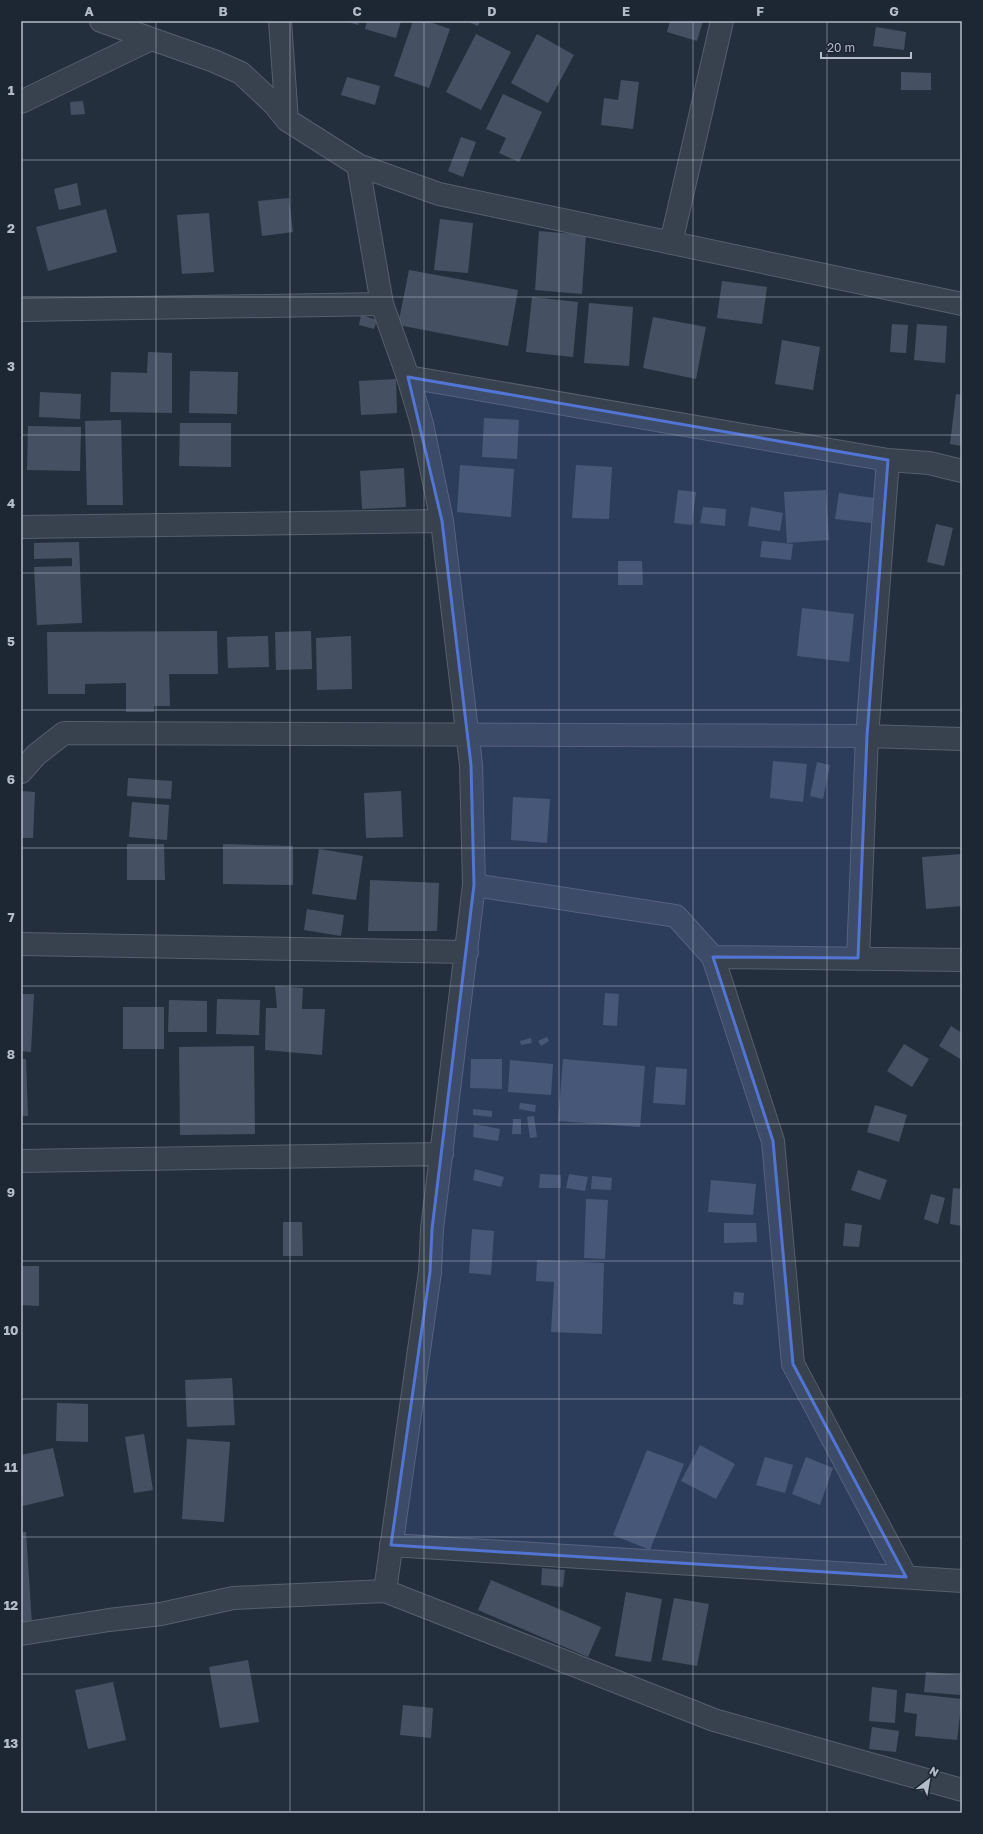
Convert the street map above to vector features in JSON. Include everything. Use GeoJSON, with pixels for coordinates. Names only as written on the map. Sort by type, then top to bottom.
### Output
{"type":"FeatureCollection","features":[{"type":"Feature","properties":{"kind":"street"},"geometry":{"type":"LineString","coordinates":[[101,21],[241,73],[269,98],[287,120],[358,165],[439,194],[962,304]]}},
{"type":"Feature","properties":{"kind":"street"},"geometry":{"type":"LineString","coordinates":[[280,21],[287,120]]}},
{"type":"Feature","properties":{"kind":"street"},"geometry":{"type":"LineString","coordinates":[[670,243],[722,21]]}},
{"type":"Feature","properties":{"kind":"street"},"geometry":{"type":"LineString","coordinates":[[21,102],[151,39]]}},
{"type":"Feature","properties":{"kind":"street"},"geometry":{"type":"LineString","coordinates":[[358,165],[382,304],[408,377],[422,424],[442,521],[471,765],[474,885],[432,1229],[430,1272],[384,1591]]}},
{"type":"Feature","properties":{"kind":"street"},"geometry":{"type":"LineString","coordinates":[[21,310],[382,304]]}},
{"type":"Feature","properties":{"kind":"street"},"geometry":{"type":"LineString","coordinates":[[408,377],[888,460],[929,463],[962,471]]}},
{"type":"Feature","properties":{"kind":"street"},"geometry":{"type":"LineString","coordinates":[[858,958],[867,736],[888,460]]}},
{"type":"Feature","properties":{"kind":"street"},"geometry":{"type":"LineString","coordinates":[[21,527],[442,521]]}},
{"type":"Feature","properties":{"kind":"street"},"geometry":{"type":"LineString","coordinates":[[21,772],[36,755],[64,733],[867,736],[962,739]]}},
{"type":"Feature","properties":{"kind":"street"},"geometry":{"type":"LineString","coordinates":[[474,885],[676,916],[713,957],[773,1141],[793,1364],[906,1577]]}},
{"type":"Feature","properties":{"kind":"street"},"geometry":{"type":"LineString","coordinates":[[21,944],[467,952]]}},
{"type":"Feature","properties":{"kind":"street"},"geometry":{"type":"LineString","coordinates":[[713,957],[962,960]]}},
{"type":"Feature","properties":{"kind":"street"},"geometry":{"type":"LineString","coordinates":[[21,1161],[442,1154]]}},
{"type":"Feature","properties":{"kind":"street"},"geometry":{"type":"LineString","coordinates":[[391,1545],[962,1581]]}},
{"type":"Feature","properties":{"kind":"street"},"geometry":{"type":"LineString","coordinates":[[21,1634],[109,1620],[161,1614],[233,1598],[384,1591],[714,1720],[962,1790]]}},
{"type":"Feature","properties":{"kind":"highlighted area"},"geometry":{"type":"Polygon","coordinates":[[[408,377],[888,460],[867,736],[858,958],[713,957],[773,1141],[793,1364],[906,1577],[391,1545],[430,1272],[432,1229],[474,885],[471,765],[442,521],[408,377]]]}},
{"type":"Feature","properties":{"kind":"building"},"geometry":{"type":"Polygon","coordinates":[[[345,21],[359,21],[358,25],[345,21]]]}},
{"type":"Feature","properties":{"kind":"building"},"geometry":{"type":"Polygon","coordinates":[[[367,21],[401,21],[396,38],[365,29],[367,21]]]}},
{"type":"Feature","properties":{"kind":"building"},"geometry":{"type":"Polygon","coordinates":[[[413,21],[427,21],[450,29],[429,88],[394,76],[413,21]]]}},
{"type":"Feature","properties":{"kind":"building"},"geometry":{"type":"Polygon","coordinates":[[[466,21],[480,21],[478,26],[466,21]]]}},
{"type":"Feature","properties":{"kind":"building"},"geometry":{"type":"Polygon","coordinates":[[[670,21],[703,21],[697,41],[667,32],[670,21]]]}},
{"type":"Feature","properties":{"kind":"building"},"geometry":{"type":"Polygon","coordinates":[[[876,27],[906,32],[904,50],[873,46],[876,27]]]}},
{"type":"Feature","properties":{"kind":"building"},"geometry":{"type":"Polygon","coordinates":[[[476,34],[511,52],[481,110],[446,92],[476,34]]]}},
{"type":"Feature","properties":{"kind":"building"},"geometry":{"type":"Polygon","coordinates":[[[537,34],[574,55],[548,103],[511,83],[537,34]]]}},
{"type":"Feature","properties":{"kind":"building"},"geometry":{"type":"Polygon","coordinates":[[[901,72],[931,73],[931,90],[901,90],[901,72]]]}},
{"type":"Feature","properties":{"kind":"building"},"geometry":{"type":"Polygon","coordinates":[[[347,77],[380,86],[375,105],[341,95],[347,77]]]}},
{"type":"Feature","properties":{"kind":"building"},"geometry":{"type":"Polygon","coordinates":[[[621,80],[639,82],[633,129],[601,125],[604,98],[618,100],[621,80]]]}},
{"type":"Feature","properties":{"kind":"building"},"geometry":{"type":"Polygon","coordinates":[[[503,94],[542,112],[519,162],[499,153],[506,138],[486,129],[503,94]]]}},
{"type":"Feature","properties":{"kind":"building"},"geometry":{"type":"Polygon","coordinates":[[[83,101],[85,114],[71,115],[70,102],[83,101]]]}},
{"type":"Feature","properties":{"kind":"building"},"geometry":{"type":"Polygon","coordinates":[[[461,137],[476,142],[463,177],[448,171],[461,137]]]}},
{"type":"Feature","properties":{"kind":"building"},"geometry":{"type":"Polygon","coordinates":[[[77,183],[81,205],[59,210],[54,189],[77,183]]]}},
{"type":"Feature","properties":{"kind":"building"},"geometry":{"type":"Polygon","coordinates":[[[289,198],[293,232],[262,236],[258,201],[289,198]]]}},
{"type":"Feature","properties":{"kind":"building"},"geometry":{"type":"Polygon","coordinates":[[[106,209],[117,252],[48,271],[36,227],[106,209]]]}},
{"type":"Feature","properties":{"kind":"building"},"geometry":{"type":"Polygon","coordinates":[[[209,213],[214,272],[182,274],[177,215],[209,213]]]}},
{"type":"Feature","properties":{"kind":"building"},"geometry":{"type":"Polygon","coordinates":[[[440,219],[473,223],[468,273],[434,270],[440,219]]]}},
{"type":"Feature","properties":{"kind":"building"},"geometry":{"type":"Polygon","coordinates":[[[539,231],[586,235],[582,294],[535,290],[539,231]]]}},
{"type":"Feature","properties":{"kind":"building"},"geometry":{"type":"Polygon","coordinates":[[[409,270],[518,290],[508,346],[398,325],[409,270]]]}},
{"type":"Feature","properties":{"kind":"building"},"geometry":{"type":"Polygon","coordinates":[[[722,281],[767,287],[762,324],[717,318],[722,281]]]}},
{"type":"Feature","properties":{"kind":"building"},"geometry":{"type":"Polygon","coordinates":[[[532,297],[578,302],[573,357],[526,352],[532,297]]]}},
{"type":"Feature","properties":{"kind":"building"},"geometry":{"type":"Polygon","coordinates":[[[589,303],[633,307],[629,366],[584,363],[589,303]]]}},
{"type":"Feature","properties":{"kind":"building"},"geometry":{"type":"Polygon","coordinates":[[[361,315],[377,320],[374,329],[359,325],[361,315]]]}},
{"type":"Feature","properties":{"kind":"building"},"geometry":{"type":"Polygon","coordinates":[[[653,317],[706,327],[696,379],[643,368],[653,317]]]}},
{"type":"Feature","properties":{"kind":"building"},"geometry":{"type":"Polygon","coordinates":[[[892,324],[908,325],[906,353],[890,352],[892,324]]]}},
{"type":"Feature","properties":{"kind":"building"},"geometry":{"type":"Polygon","coordinates":[[[917,324],[947,326],[945,363],[914,360],[917,324]]]}},
{"type":"Feature","properties":{"kind":"building"},"geometry":{"type":"Polygon","coordinates":[[[782,340],[820,347],[813,390],[775,384],[782,340]]]}},
{"type":"Feature","properties":{"kind":"building"},"geometry":{"type":"Polygon","coordinates":[[[148,352],[172,353],[172,413],[110,412],[111,372],[147,373],[148,352]]]}},
{"type":"Feature","properties":{"kind":"building"},"geometry":{"type":"Polygon","coordinates":[[[190,371],[238,372],[237,414],[189,413],[190,371]]]}},
{"type":"Feature","properties":{"kind":"building"},"geometry":{"type":"Polygon","coordinates":[[[396,379],[397,413],[361,415],[359,381],[396,379]]]}},
{"type":"Feature","properties":{"kind":"building"},"geometry":{"type":"Polygon","coordinates":[[[40,392],[81,394],[80,419],[39,417],[40,392]]]}},
{"type":"Feature","properties":{"kind":"building"},"geometry":{"type":"Polygon","coordinates":[[[956,394],[962,395],[962,446],[950,444],[956,394]]]}},
{"type":"Feature","properties":{"kind":"building"},"geometry":{"type":"Polygon","coordinates":[[[484,418],[519,420],[517,459],[482,457],[484,418]]]}},
{"type":"Feature","properties":{"kind":"building"},"geometry":{"type":"Polygon","coordinates":[[[121,420],[123,505],[87,505],[85,421],[121,420]]]}},
{"type":"Feature","properties":{"kind":"building"},"geometry":{"type":"Polygon","coordinates":[[[180,423],[231,423],[231,467],[179,466],[180,423]]]}},
{"type":"Feature","properties":{"kind":"building"},"geometry":{"type":"Polygon","coordinates":[[[28,426],[81,427],[80,471],[27,470],[28,426]]]}},
{"type":"Feature","properties":{"kind":"building"},"geometry":{"type":"Polygon","coordinates":[[[460,465],[514,469],[511,517],[457,512],[460,465]]]}},
{"type":"Feature","properties":{"kind":"building"},"geometry":{"type":"Polygon","coordinates":[[[576,465],[612,467],[609,519],[572,518],[576,465]]]}},
{"type":"Feature","properties":{"kind":"building"},"geometry":{"type":"Polygon","coordinates":[[[404,468],[406,507],[362,509],[360,471],[404,468]]]}},
{"type":"Feature","properties":{"kind":"building"},"geometry":{"type":"Polygon","coordinates":[[[678,490],[696,492],[692,525],[674,523],[678,490]]]}},
{"type":"Feature","properties":{"kind":"building"},"geometry":{"type":"Polygon","coordinates":[[[826,490],[829,540],[787,543],[784,492],[826,490]]]}},
{"type":"Feature","properties":{"kind":"building"},"geometry":{"type":"Polygon","coordinates":[[[839,493],[874,498],[871,523],[835,519],[839,493]]]}},
{"type":"Feature","properties":{"kind":"building"},"geometry":{"type":"Polygon","coordinates":[[[703,507],[726,509],[725,526],[700,523],[703,507]]]}},
{"type":"Feature","properties":{"kind":"building"},"geometry":{"type":"Polygon","coordinates":[[[751,507],[783,513],[780,531],[748,526],[751,507]]]}},
{"type":"Feature","properties":{"kind":"building"},"geometry":{"type":"Polygon","coordinates":[[[936,524],[953,528],[944,566],[927,562],[936,524]]]}},
{"type":"Feature","properties":{"kind":"building"},"geometry":{"type":"Polygon","coordinates":[[[762,541],[793,544],[791,560],[760,557],[762,541]]]}},
{"type":"Feature","properties":{"kind":"building"},"geometry":{"type":"Polygon","coordinates":[[[79,542],[82,623],[37,625],[34,567],[72,566],[72,558],[34,559],[34,543],[79,542]]]}},
{"type":"Feature","properties":{"kind":"building"},"geometry":{"type":"Polygon","coordinates":[[[618,561],[642,561],[643,585],[618,585],[618,561]]]}},
{"type":"Feature","properties":{"kind":"building"},"geometry":{"type":"Polygon","coordinates":[[[802,608],[854,614],[849,662],[797,656],[802,608]]]}},
{"type":"Feature","properties":{"kind":"building"},"geometry":{"type":"Polygon","coordinates":[[[217,631],[218,674],[169,674],[170,706],[154,706],[154,712],[126,712],[126,683],[85,684],[85,694],[48,694],[47,632],[217,631]]]}},
{"type":"Feature","properties":{"kind":"building"},"geometry":{"type":"Polygon","coordinates":[[[311,631],[312,669],[276,670],[275,632],[311,631]]]}},
{"type":"Feature","properties":{"kind":"building"},"geometry":{"type":"Polygon","coordinates":[[[268,636],[269,667],[228,668],[227,637],[268,636]]]}},
{"type":"Feature","properties":{"kind":"building"},"geometry":{"type":"Polygon","coordinates":[[[351,636],[352,689],[317,690],[316,638],[351,636]]]}},
{"type":"Feature","properties":{"kind":"building"},"geometry":{"type":"Polygon","coordinates":[[[773,761],[807,764],[803,802],[770,798],[773,761]]]}},
{"type":"Feature","properties":{"kind":"building"},"geometry":{"type":"Polygon","coordinates":[[[817,762],[830,765],[823,799],[810,796],[817,762]]]}},
{"type":"Feature","properties":{"kind":"building"},"geometry":{"type":"Polygon","coordinates":[[[128,778],[172,781],[171,799],[127,796],[128,778]]]}},
{"type":"Feature","properties":{"kind":"building"},"geometry":{"type":"Polygon","coordinates":[[[21,791],[35,792],[33,838],[21,838],[21,791]]]}},
{"type":"Feature","properties":{"kind":"building"},"geometry":{"type":"Polygon","coordinates":[[[401,791],[403,837],[366,838],[364,793],[401,791]]]}},
{"type":"Feature","properties":{"kind":"building"},"geometry":{"type":"Polygon","coordinates":[[[513,797],[550,799],[547,843],[511,840],[513,797]]]}},
{"type":"Feature","properties":{"kind":"building"},"geometry":{"type":"Polygon","coordinates":[[[132,802],[169,805],[167,840],[129,837],[132,802]]]}},
{"type":"Feature","properties":{"kind":"building"},"geometry":{"type":"Polygon","coordinates":[[[127,844],[164,844],[165,880],[127,880],[127,844]]]}},
{"type":"Feature","properties":{"kind":"building"},"geometry":{"type":"Polygon","coordinates":[[[223,844],[293,846],[293,885],[223,884],[223,844]]]}},
{"type":"Feature","properties":{"kind":"building"},"geometry":{"type":"Polygon","coordinates":[[[319,849],[363,856],[356,900],[312,894],[319,849]]]}},
{"type":"Feature","properties":{"kind":"building"},"geometry":{"type":"Polygon","coordinates":[[[962,854],[962,906],[926,909],[922,857],[962,854]]]}},
{"type":"Feature","properties":{"kind":"building"},"geometry":{"type":"Polygon","coordinates":[[[370,880],[439,883],[437,931],[368,931],[370,880]]]}},
{"type":"Feature","properties":{"kind":"building"},"geometry":{"type":"Polygon","coordinates":[[[307,909],[344,915],[341,936],[304,930],[307,909]]]}},
{"type":"Feature","properties":{"kind":"building"},"geometry":{"type":"Polygon","coordinates":[[[275,986],[303,988],[302,1009],[325,1009],[322,1055],[265,1050],[266,1008],[277,1008],[275,986]]]}},
{"type":"Feature","properties":{"kind":"building"},"geometry":{"type":"Polygon","coordinates":[[[605,993],[619,994],[617,1026],[603,1025],[605,993]]]}},
{"type":"Feature","properties":{"kind":"building"},"geometry":{"type":"Polygon","coordinates":[[[21,994],[34,994],[31,1052],[21,1051],[21,994]]]}},
{"type":"Feature","properties":{"kind":"building"},"geometry":{"type":"Polygon","coordinates":[[[217,999],[260,1000],[259,1035],[216,1034],[217,999]]]}},
{"type":"Feature","properties":{"kind":"building"},"geometry":{"type":"Polygon","coordinates":[[[169,1000],[207,1001],[207,1032],[168,1032],[169,1000]]]}},
{"type":"Feature","properties":{"kind":"building"},"geometry":{"type":"Polygon","coordinates":[[[123,1007],[164,1007],[164,1049],[123,1049],[123,1007]]]}},
{"type":"Feature","properties":{"kind":"building"},"geometry":{"type":"Polygon","coordinates":[[[951,1026],[962,1033],[962,1060],[939,1046],[951,1026]]]}},
{"type":"Feature","properties":{"kind":"building"},"geometry":{"type":"Polygon","coordinates":[[[547,1037],[549,1041],[541,1046],[538,1041],[547,1037]]]}},
{"type":"Feature","properties":{"kind":"building"},"geometry":{"type":"Polygon","coordinates":[[[531,1038],[532,1043],[521,1045],[520,1041],[531,1038]]]}},
{"type":"Feature","properties":{"kind":"building"},"geometry":{"type":"Polygon","coordinates":[[[904,1044],[929,1059],[912,1087],[887,1071],[904,1044]]]}},
{"type":"Feature","properties":{"kind":"building"},"geometry":{"type":"Polygon","coordinates":[[[254,1046],[255,1134],[180,1135],[179,1047],[254,1046]]]}},
{"type":"Feature","properties":{"kind":"building"},"geometry":{"type":"Polygon","coordinates":[[[21,1059],[26,1059],[28,1116],[21,1116],[21,1059]]]}},
{"type":"Feature","properties":{"kind":"building"},"geometry":{"type":"Polygon","coordinates":[[[471,1059],[502,1059],[502,1089],[470,1088],[471,1059]]]}},
{"type":"Feature","properties":{"kind":"building"},"geometry":{"type":"Polygon","coordinates":[[[563,1059],[645,1066],[640,1127],[558,1121],[563,1059]]]}},
{"type":"Feature","properties":{"kind":"building"},"geometry":{"type":"Polygon","coordinates":[[[510,1060],[553,1064],[551,1095],[508,1092],[510,1060]]]}},
{"type":"Feature","properties":{"kind":"building"},"geometry":{"type":"Polygon","coordinates":[[[656,1067],[687,1069],[685,1105],[653,1103],[656,1067]]]}},
{"type":"Feature","properties":{"kind":"building"},"geometry":{"type":"Polygon","coordinates":[[[520,1103],[536,1105],[535,1112],[519,1109],[520,1103]]]}},
{"type":"Feature","properties":{"kind":"building"},"geometry":{"type":"Polygon","coordinates":[[[875,1105],[907,1115],[899,1142],[867,1132],[875,1105]]]}},
{"type":"Feature","properties":{"kind":"building"},"geometry":{"type":"Polygon","coordinates":[[[473,1109],[492,1111],[492,1117],[473,1115],[473,1109]]]}},
{"type":"Feature","properties":{"kind":"building"},"geometry":{"type":"Polygon","coordinates":[[[534,1116],[537,1137],[530,1138],[527,1117],[534,1116]]]}},
{"type":"Feature","properties":{"kind":"building"},"geometry":{"type":"Polygon","coordinates":[[[513,1119],[521,1119],[521,1134],[512,1134],[513,1119]]]}},
{"type":"Feature","properties":{"kind":"building"},"geometry":{"type":"Polygon","coordinates":[[[474,1124],[500,1129],[498,1141],[473,1137],[474,1124]]]}},
{"type":"Feature","properties":{"kind":"building"},"geometry":{"type":"Polygon","coordinates":[[[475,1169],[504,1177],[501,1187],[473,1180],[475,1169]]]}},
{"type":"Feature","properties":{"kind":"building"},"geometry":{"type":"Polygon","coordinates":[[[858,1170],[887,1180],[880,1200],[851,1190],[858,1170]]]}},
{"type":"Feature","properties":{"kind":"building"},"geometry":{"type":"Polygon","coordinates":[[[540,1174],[561,1175],[561,1188],[539,1188],[540,1174]]]}},
{"type":"Feature","properties":{"kind":"building"},"geometry":{"type":"Polygon","coordinates":[[[569,1174],[588,1177],[585,1191],[566,1188],[569,1174]]]}},
{"type":"Feature","properties":{"kind":"building"},"geometry":{"type":"Polygon","coordinates":[[[592,1176],[612,1178],[611,1190],[591,1189],[592,1176]]]}},
{"type":"Feature","properties":{"kind":"building"},"geometry":{"type":"Polygon","coordinates":[[[711,1180],[756,1184],[753,1215],[708,1212],[711,1180]]]}},
{"type":"Feature","properties":{"kind":"building"},"geometry":{"type":"Polygon","coordinates":[[[953,1188],[962,1189],[962,1226],[950,1224],[953,1188]]]}},
{"type":"Feature","properties":{"kind":"building"},"geometry":{"type":"Polygon","coordinates":[[[931,1194],[945,1198],[938,1224],[924,1219],[931,1194]]]}},
{"type":"Feature","properties":{"kind":"building"},"geometry":{"type":"Polygon","coordinates":[[[586,1199],[608,1200],[605,1259],[584,1258],[586,1199]]]}},
{"type":"Feature","properties":{"kind":"building"},"geometry":{"type":"Polygon","coordinates":[[[283,1222],[302,1222],[303,1256],[283,1256],[283,1222]]]}},
{"type":"Feature","properties":{"kind":"building"},"geometry":{"type":"Polygon","coordinates":[[[724,1223],[756,1223],[757,1242],[724,1243],[724,1223]]]}},
{"type":"Feature","properties":{"kind":"building"},"geometry":{"type":"Polygon","coordinates":[[[845,1223],[862,1225],[859,1247],[843,1246],[845,1223]]]}},
{"type":"Feature","properties":{"kind":"building"},"geometry":{"type":"Polygon","coordinates":[[[472,1229],[494,1231],[491,1275],[469,1273],[472,1229]]]}},
{"type":"Feature","properties":{"kind":"building"},"geometry":{"type":"Polygon","coordinates":[[[537,1260],[604,1263],[602,1334],[551,1332],[554,1282],[536,1281],[537,1260]]]}},
{"type":"Feature","properties":{"kind":"building"},"geometry":{"type":"Polygon","coordinates":[[[21,1266],[39,1266],[39,1306],[21,1305],[21,1266]]]}},
{"type":"Feature","properties":{"kind":"building"},"geometry":{"type":"Polygon","coordinates":[[[734,1292],[744,1293],[743,1305],[733,1304],[734,1292]]]}},
{"type":"Feature","properties":{"kind":"building"},"geometry":{"type":"Polygon","coordinates":[[[232,1378],[235,1425],[187,1427],[185,1380],[232,1378]]]}},
{"type":"Feature","properties":{"kind":"building"},"geometry":{"type":"Polygon","coordinates":[[[57,1403],[88,1404],[88,1442],[56,1441],[57,1403]]]}},
{"type":"Feature","properties":{"kind":"building"},"geometry":{"type":"Polygon","coordinates":[[[144,1434],[153,1490],[134,1493],[125,1437],[144,1434]]]}},
{"type":"Feature","properties":{"kind":"building"},"geometry":{"type":"Polygon","coordinates":[[[187,1439],[230,1442],[224,1522],[182,1519],[187,1439]]]}},
{"type":"Feature","properties":{"kind":"building"},"geometry":{"type":"Polygon","coordinates":[[[700,1445],[735,1464],[716,1499],[681,1481],[700,1445]]]}},
{"type":"Feature","properties":{"kind":"building"},"geometry":{"type":"Polygon","coordinates":[[[53,1448],[64,1496],[23,1506],[21,1498],[21,1455],[53,1448]]]}},
{"type":"Feature","properties":{"kind":"building"},"geometry":{"type":"Polygon","coordinates":[[[647,1450],[684,1464],[650,1550],[613,1535],[647,1450]]]}},
{"type":"Feature","properties":{"kind":"building"},"geometry":{"type":"Polygon","coordinates":[[[765,1457],[793,1465],[785,1493],[756,1485],[765,1457]]]}},
{"type":"Feature","properties":{"kind":"building"},"geometry":{"type":"Polygon","coordinates":[[[806,1457],[833,1468],[820,1505],[792,1494],[806,1457]]]}},
{"type":"Feature","properties":{"kind":"building"},"geometry":{"type":"Polygon","coordinates":[[[21,1532],[26,1532],[32,1624],[21,1625],[21,1532]]]}},
{"type":"Feature","properties":{"kind":"building"},"geometry":{"type":"Polygon","coordinates":[[[542,1568],[565,1570],[563,1587],[541,1585],[542,1568]]]}},
{"type":"Feature","properties":{"kind":"building"},"geometry":{"type":"Polygon","coordinates":[[[491,1580],[601,1627],[588,1657],[478,1610],[491,1580]]]}},
{"type":"Feature","properties":{"kind":"building"},"geometry":{"type":"Polygon","coordinates":[[[626,1592],[662,1599],[651,1662],[615,1656],[626,1592]]]}},
{"type":"Feature","properties":{"kind":"building"},"geometry":{"type":"Polygon","coordinates":[[[674,1598],[709,1604],[697,1666],[662,1660],[674,1598]]]}},
{"type":"Feature","properties":{"kind":"building"},"geometry":{"type":"Polygon","coordinates":[[[248,1660],[259,1722],[220,1728],[209,1667],[248,1660]]]}},
{"type":"Feature","properties":{"kind":"building"},"geometry":{"type":"Polygon","coordinates":[[[926,1672],[962,1675],[960,1695],[924,1692],[926,1672]]]}},
{"type":"Feature","properties":{"kind":"building"},"geometry":{"type":"Polygon","coordinates":[[[113,1682],[126,1740],[88,1749],[75,1690],[113,1682]]]}},
{"type":"Feature","properties":{"kind":"building"},"geometry":{"type":"Polygon","coordinates":[[[872,1687],[897,1690],[895,1723],[869,1721],[872,1687]]]}},
{"type":"Feature","properties":{"kind":"building"},"geometry":{"type":"Polygon","coordinates":[[[906,1693],[962,1699],[957,1740],[915,1736],[917,1714],[904,1712],[906,1693]]]}},
{"type":"Feature","properties":{"kind":"building"},"geometry":{"type":"Polygon","coordinates":[[[403,1705],[433,1708],[431,1738],[400,1735],[403,1705]]]}},
{"type":"Feature","properties":{"kind":"building"},"geometry":{"type":"Polygon","coordinates":[[[872,1727],[899,1731],[896,1752],[869,1749],[872,1727]]]}}]}
